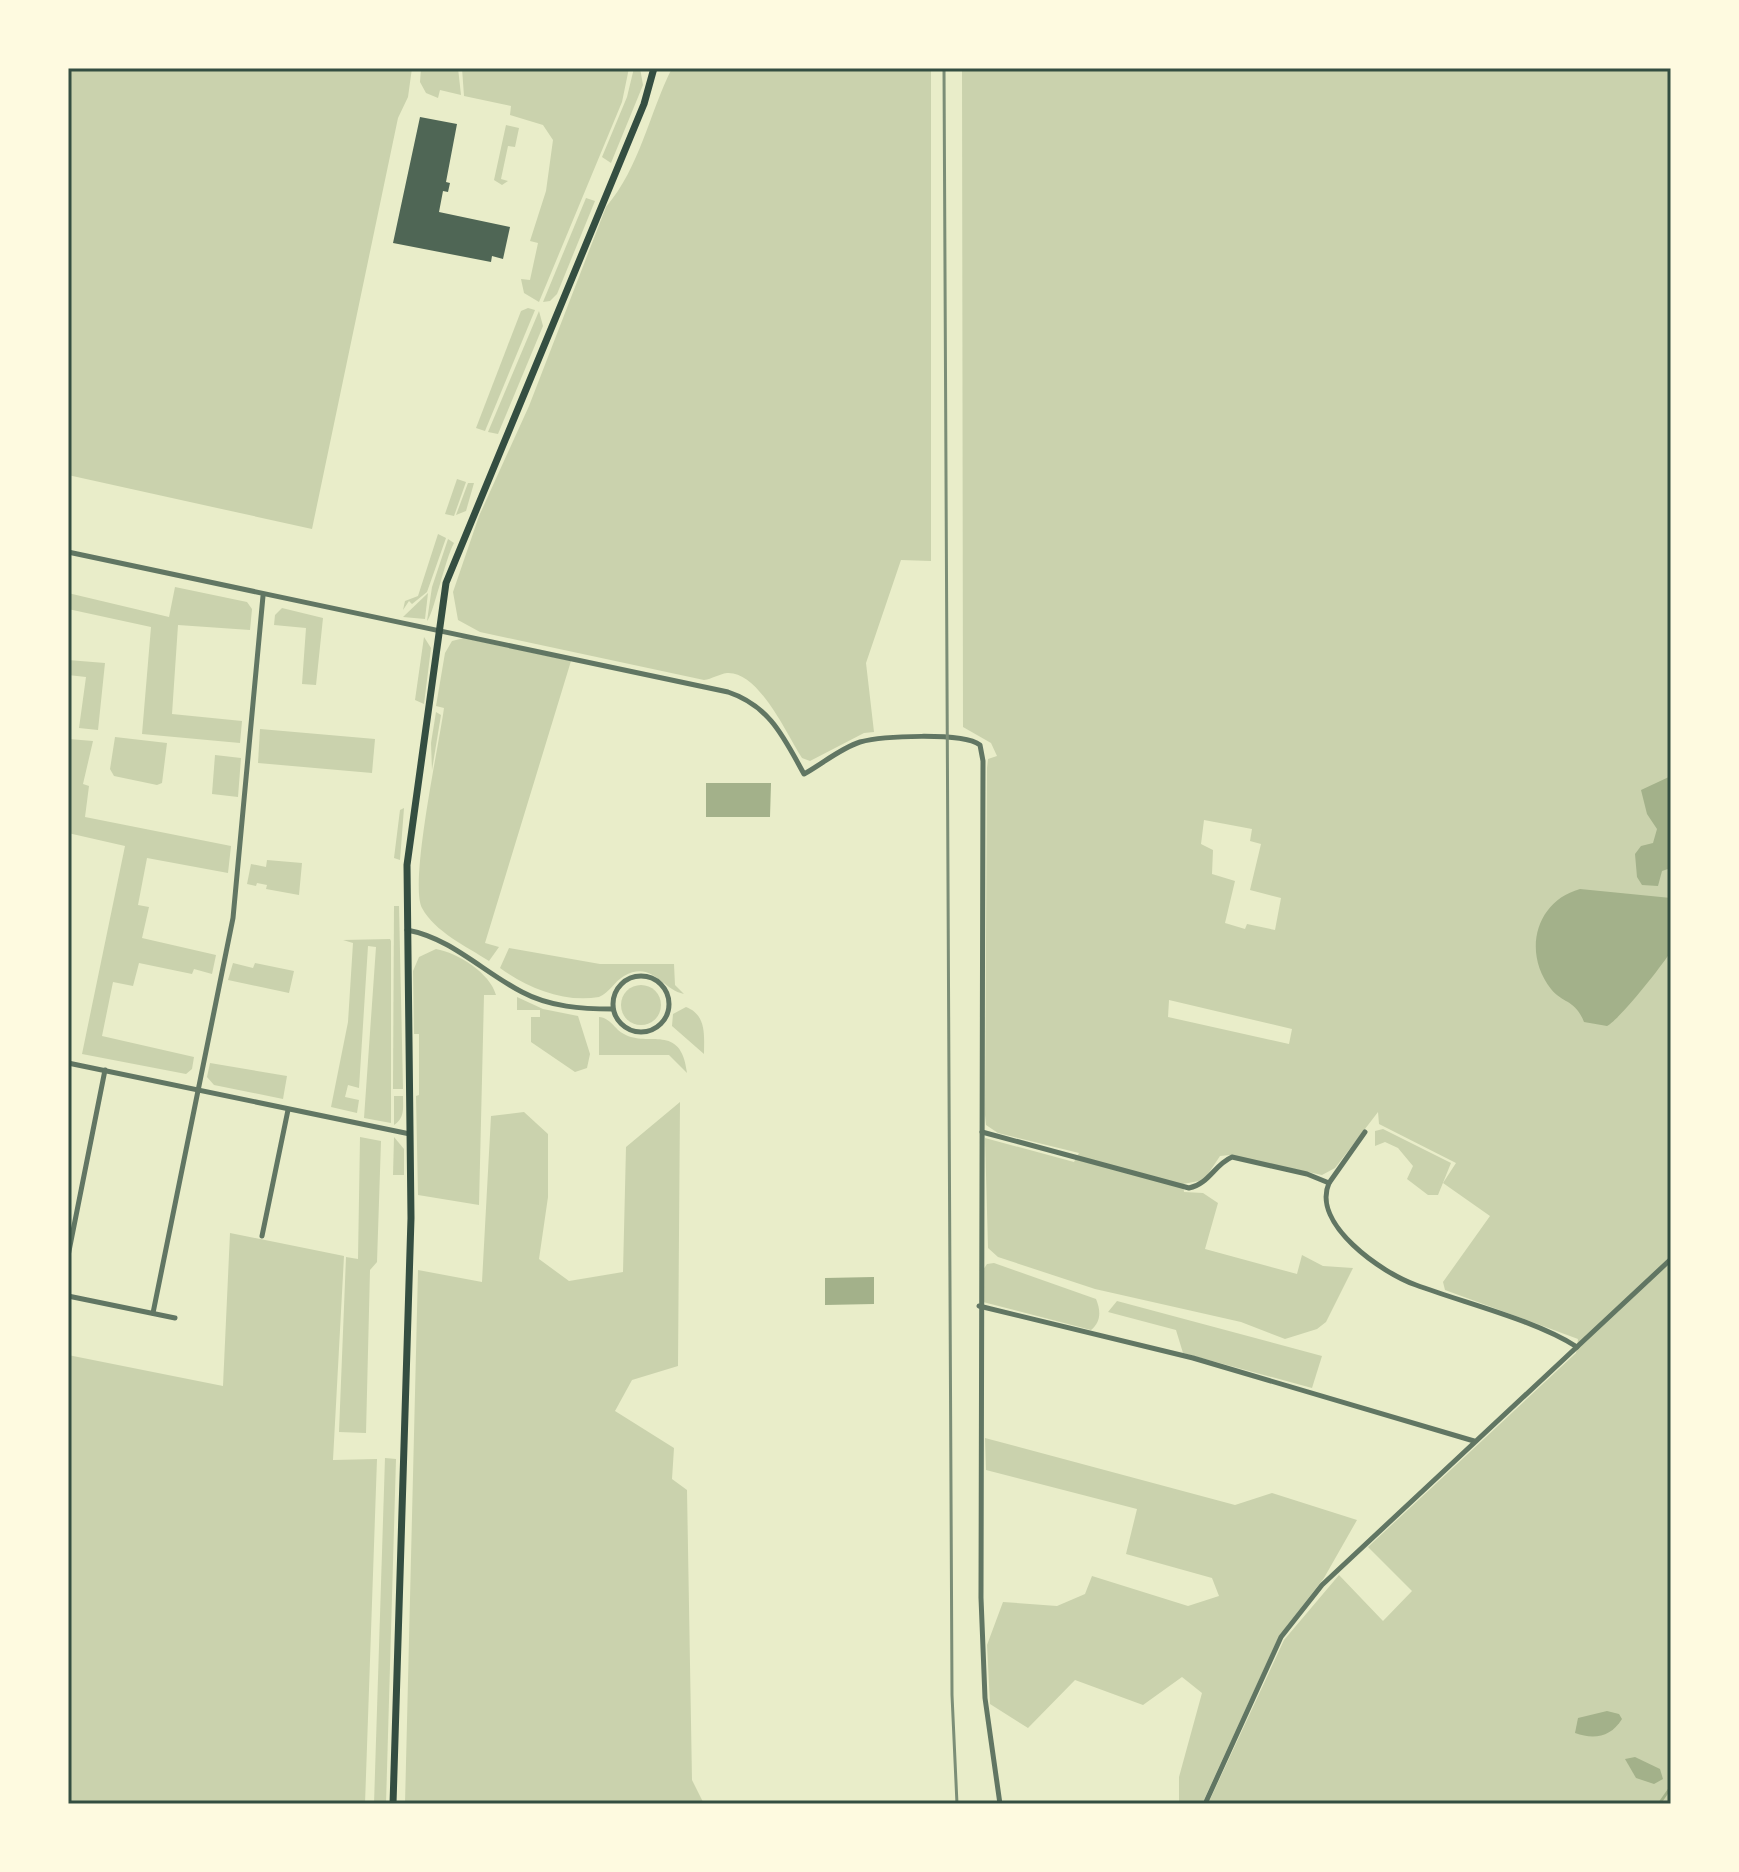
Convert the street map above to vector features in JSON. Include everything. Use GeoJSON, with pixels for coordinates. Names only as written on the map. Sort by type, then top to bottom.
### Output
{"type":"FeatureCollection","features":[{"type":"Feature","properties":{"kind":"main road"},"geometry":{"type":"LineString","coordinates":[[393,1804],[411,1244],[406,930],[408,851],[446,583],[644,104],[654,68]]}},
{"type":"Feature","properties":{"kind":"street"},"geometry":{"type":"LineString","coordinates":[[68,552],[263,596],[441,631],[457,631],[740,695],[757,705],[774,722],[804,774],[867,741],[948,738],[978,743],[983,756],[979,1306],[984,1684],[1000,1804]]}},
{"type":"Feature","properties":{"kind":"street"},"geometry":{"type":"LineString","coordinates":[[153,1313],[233,918],[263,596]]}},
{"type":"Feature","properties":{"kind":"street"},"geometry":{"type":"LineString","coordinates":[[406,930],[440,940],[531,996],[564,1006],[613,1009]]}},
{"type":"Feature","properties":{"kind":"street"},"geometry":{"type":"LineString","coordinates":[[639,976],[662,986],[669,1002],[664,1021],[648,1031],[629,1030],[621,1024],[613,1009],[617,990],[630,978],[639,976]]}},
{"type":"Feature","properties":{"kind":"street"},"geometry":{"type":"LineString","coordinates":[[68,1063],[410,1134]]}},
{"type":"Feature","properties":{"kind":"street"},"geometry":{"type":"LineString","coordinates":[[68,1256],[105,1070]]}},
{"type":"Feature","properties":{"kind":"street"},"geometry":{"type":"LineString","coordinates":[[262,1236],[288,1110]]}},
{"type":"Feature","properties":{"kind":"street"},"geometry":{"type":"LineString","coordinates":[[982,1132],[1189,1188],[1204,1183],[1223,1161],[1232,1157],[1329,1183]]}},
{"type":"Feature","properties":{"kind":"street"},"geometry":{"type":"LineString","coordinates":[[1365,1132],[1329,1183],[1325,1205],[1329,1219],[1367,1255],[1416,1285],[1577,1347]]}},
{"type":"Feature","properties":{"kind":"street"},"geometry":{"type":"LineString","coordinates":[[1205,1804],[1281,1637],[1322,1585],[1671,1259]]}},
{"type":"Feature","properties":{"kind":"street"},"geometry":{"type":"LineString","coordinates":[[68,1296],[175,1318]]}},
{"type":"Feature","properties":{"kind":"street"},"geometry":{"type":"LineString","coordinates":[[979,1306],[1193,1358],[1475,1441]]}},
{"type":"Feature","properties":{"kind":"shaded area"},"geometry":{"type":"Polygon","coordinates":[[[68,68],[412,68],[408,97],[398,118],[312,529],[68,475],[68,68]]]}},
{"type":"Feature","properties":{"kind":"shaded area"},"geometry":{"type":"Polygon","coordinates":[[[421,68],[458,68],[461,95],[440,90],[438,98],[426,93],[420,82],[421,68]]]}},
{"type":"Feature","properties":{"kind":"shaded area"},"geometry":{"type":"Polygon","coordinates":[[[462,68],[629,68],[622,102],[539,302],[524,293],[521,279],[530,280],[538,243],[530,241],[546,191],[553,140],[543,125],[510,115],[511,106],[464,96],[462,68]]]}},
{"type":"Feature","properties":{"kind":"shaded area"},"geometry":{"type":"Polygon","coordinates":[[[634,68],[640,68],[643,85],[611,163],[602,157],[627,97],[634,68]]]}},
{"type":"Feature","properties":{"kind":"shaded area"},"geometry":{"type":"Polygon","coordinates":[[[672,68],[931,68],[931,561],[901,560],[866,663],[874,732],[864,733],[810,761],[802,758],[761,693],[739,675],[727,673],[704,680],[480,632],[458,620],[453,592],[479,516],[529,406],[606,207],[636,158],[672,68]]]}},
{"type":"Feature","properties":{"kind":"shaded area"},"geometry":{"type":"Polygon","coordinates":[[[962,68],[1671,68],[1671,1804],[1208,1804],[1284,1640],[1339,1575],[1383,1621],[1412,1591],[1368,1547],[1576,1353],[1578,1339],[1445,1290],[1443,1282],[1490,1216],[1443,1183],[1456,1163],[1379,1124],[1378,1112],[1335,1168],[1322,1175],[1230,1155],[1220,1156],[1204,1180],[1183,1184],[1184,1192],[1203,1193],[1218,1203],[1205,1249],[1297,1274],[1302,1255],[1323,1266],[1353,1268],[1326,1322],[1317,1329],[1285,1339],[1241,1322],[1095,1289],[998,1257],[988,1248],[985,1138],[1074,1162],[1079,1153],[998,1133],[986,1125],[987,768],[988,759],[997,756],[991,743],[963,727],[962,68]],[[1204,820],[1201,844],[1213,850],[1212,874],[1235,881],[1225,923],[1245,929],[1247,924],[1275,930],[1281,898],[1250,890],[1261,844],[1250,841],[1252,829],[1204,820]],[[1169,1000],[1168,1017],[1289,1044],[1292,1029],[1169,1000]]]}},
{"type":"Feature","properties":{"kind":"shaded area"},"geometry":{"type":"Polygon","coordinates":[[[506,125],[519,128],[515,147],[508,146],[501,179],[508,181],[502,185],[494,180],[506,125]]]}},
{"type":"Feature","properties":{"kind":"shaded area"},"geometry":{"type":"Polygon","coordinates":[[[586,198],[595,201],[557,294],[550,301],[543,302],[586,198]]]}},
{"type":"Feature","properties":{"kind":"shaded area"},"geometry":{"type":"Polygon","coordinates":[[[528,308],[535,310],[485,431],[476,428],[521,311],[528,308]]]}},
{"type":"Feature","properties":{"kind":"shaded area"},"geometry":{"type":"Polygon","coordinates":[[[539,311],[543,326],[498,434],[488,432],[539,311]]]}},
{"type":"Feature","properties":{"kind":"shaded area"},"geometry":{"type":"Polygon","coordinates":[[[457,479],[466,482],[454,516],[445,514],[457,479]]]}},
{"type":"Feature","properties":{"kind":"shaded area"},"geometry":{"type":"Polygon","coordinates":[[[468,483],[474,483],[466,511],[456,515],[468,483]]]}},
{"type":"Feature","properties":{"kind":"shaded area"},"geometry":{"type":"Polygon","coordinates":[[[438,534],[446,538],[427,592],[412,604],[409,601],[403,610],[405,601],[418,596],[438,534]]]}},
{"type":"Feature","properties":{"kind":"shaded area"},"geometry":{"type":"Polygon","coordinates":[[[448,539],[454,543],[427,621],[432,587],[448,539]]]}},
{"type":"Feature","properties":{"kind":"shaded area"},"geometry":{"type":"Polygon","coordinates":[[[175,587],[247,602],[252,609],[250,630],[178,625],[172,714],[242,721],[240,743],[142,734],[151,627],[68,609],[68,593],[169,617],[175,587]]]}},
{"type":"Feature","properties":{"kind":"shaded area"},"geometry":{"type":"Polygon","coordinates":[[[428,593],[425,619],[403,617],[428,593]]]}},
{"type":"Feature","properties":{"kind":"shaded area"},"geometry":{"type":"Polygon","coordinates":[[[282,608],[323,618],[316,685],[302,684],[306,628],[274,625],[275,615],[282,608]]]}},
{"type":"Feature","properties":{"kind":"shaded area"},"geometry":{"type":"Polygon","coordinates":[[[424,637],[431,648],[424,704],[415,700],[424,637]]]}},
{"type":"Feature","properties":{"kind":"shaded area"},"geometry":{"type":"Polygon","coordinates":[[[464,638],[571,661],[485,943],[499,947],[489,961],[435,924],[422,908],[419,894],[426,812],[444,708],[436,706],[445,653],[452,641],[464,638]]]}},
{"type":"Feature","properties":{"kind":"shaded area"},"geometry":{"type":"Polygon","coordinates":[[[68,660],[105,663],[98,730],[79,728],[86,677],[68,675],[68,660]]]}},
{"type":"Feature","properties":{"kind":"shaded area"},"geometry":{"type":"Polygon","coordinates":[[[436,712],[441,715],[432,770],[431,743],[436,712]]]}},
{"type":"Feature","properties":{"kind":"shaded area"},"geometry":{"type":"Polygon","coordinates":[[[260,729],[375,739],[372,773],[258,763],[260,729]]]}},
{"type":"Feature","properties":{"kind":"shaded area"},"geometry":{"type":"Polygon","coordinates":[[[115,737],[167,743],[162,783],[157,785],[114,776],[110,769],[115,737]]]}},
{"type":"Feature","properties":{"kind":"shaded area"},"geometry":{"type":"Polygon","coordinates":[[[69,739],[93,741],[83,784],[89,786],[85,817],[231,846],[228,873],[147,858],[138,905],[149,907],[142,938],[216,955],[212,974],[194,969],[192,974],[139,963],[133,986],[113,982],[102,1036],[194,1057],[192,1069],[186,1074],[82,1054],[125,846],[68,833],[69,739]]]}},
{"type":"Feature","properties":{"kind":"shaded area"},"geometry":{"type":"Polygon","coordinates":[[[215,755],[241,758],[238,797],[212,794],[215,755]]]}},
{"type":"Feature","properties":{"kind":"shaded area"},"geometry":{"type":"Polygon","coordinates":[[[1671,776],[1671,868],[1662,871],[1658,886],[1642,885],[1637,877],[1635,854],[1641,846],[1653,843],[1657,829],[1647,814],[1641,790],[1671,776]]]}},
{"type":"Feature","properties":{"kind":"shaded area"},"geometry":{"type":"Polygon","coordinates":[[[706,783],[771,783],[770,817],[706,817],[706,783]]]}},
{"type":"Feature","properties":{"kind":"shaded area"},"geometry":{"type":"Polygon","coordinates":[[[404,808],[400,860],[394,858],[400,810],[404,808]]]}},
{"type":"Feature","properties":{"kind":"shaded area"},"geometry":{"type":"Polygon","coordinates":[[[267,860],[302,863],[299,895],[266,889],[267,885],[247,884],[251,864],[266,867],[267,860]]]}},
{"type":"Feature","properties":{"kind":"shaded area"},"geometry":{"type":"Polygon","coordinates":[[[1580,889],[1671,898],[1671,951],[1640,992],[1607,1026],[1584,1022],[1573,1005],[1551,989],[1537,959],[1538,930],[1544,916],[1565,895],[1580,889]]]}},
{"type":"Feature","properties":{"kind":"shaded area"},"geometry":{"type":"Polygon","coordinates":[[[394,906],[399,906],[403,1089],[393,1089],[394,906]]]}},
{"type":"Feature","properties":{"kind":"shaded area"},"geometry":{"type":"Polygon","coordinates":[[[390,939],[391,1123],[364,1118],[376,947],[368,946],[359,1088],[348,1085],[345,1097],[359,1100],[357,1113],[331,1107],[348,1022],[353,943],[343,940],[390,939]]]}},
{"type":"Feature","properties":{"kind":"shaded area"},"geometry":{"type":"Polygon","coordinates":[[[509,948],[600,964],[674,964],[675,985],[684,994],[642,971],[624,976],[599,997],[560,996],[534,988],[500,968],[509,948]]]}},
{"type":"Feature","properties":{"kind":"shaded area"},"geometry":{"type":"Polygon","coordinates":[[[436,949],[472,965],[487,979],[496,995],[484,995],[479,1205],[418,1195],[416,1096],[419,1095],[419,1034],[414,1034],[413,971],[419,957],[436,949]]]}},
{"type":"Feature","properties":{"kind":"shaded area"},"geometry":{"type":"Polygon","coordinates":[[[233,963],[253,968],[255,963],[294,971],[289,993],[228,980],[233,963]]]}},
{"type":"Feature","properties":{"kind":"shaded area"},"geometry":{"type":"Polygon","coordinates":[[[641,985],[655,991],[661,1005],[655,1019],[641,1025],[627,1019],[621,1005],[627,991],[641,985]]]}},
{"type":"Feature","properties":{"kind":"shaded area"},"geometry":{"type":"Polygon","coordinates":[[[517,997],[543,1009],[578,1016],[590,1054],[587,1068],[575,1072],[531,1042],[531,1017],[540,1017],[540,1010],[517,1010],[517,997]]]}},
{"type":"Feature","properties":{"kind":"shaded area"},"geometry":{"type":"Polygon","coordinates":[[[686,1007],[701,1021],[704,1054],[672,1026],[673,1014],[686,1007]]]}},
{"type":"Feature","properties":{"kind":"shaded area"},"geometry":{"type":"Polygon","coordinates":[[[599,1017],[607,1019],[633,1038],[671,1042],[684,1057],[687,1073],[669,1055],[599,1055],[599,1017]]]}},
{"type":"Feature","properties":{"kind":"shaded area"},"geometry":{"type":"Polygon","coordinates":[[[210,1063],[287,1076],[283,1099],[214,1085],[207,1077],[210,1063]]]}},
{"type":"Feature","properties":{"kind":"shaded area"},"geometry":{"type":"Polygon","coordinates":[[[394,1096],[403,1096],[403,1105],[402,1116],[394,1125],[394,1096]]]}},
{"type":"Feature","properties":{"kind":"shaded area"},"geometry":{"type":"Polygon","coordinates":[[[680,1102],[678,1366],[632,1380],[615,1411],[674,1448],[672,1479],[687,1490],[692,1780],[704,1804],[405,1804],[418,1270],[482,1282],[491,1116],[524,1112],[548,1134],[548,1197],[539,1259],[569,1281],[623,1272],[626,1147],[680,1102]]]}},
{"type":"Feature","properties":{"kind":"shaded area"},"geometry":{"type":"Polygon","coordinates":[[[1383,1129],[1451,1163],[1438,1195],[1428,1195],[1407,1179],[1413,1166],[1398,1148],[1385,1142],[1375,1146],[1375,1131],[1383,1129]]]}},
{"type":"Feature","properties":{"kind":"shaded area"},"geometry":{"type":"Polygon","coordinates":[[[360,1137],[381,1141],[377,1262],[370,1270],[366,1433],[339,1432],[346,1257],[358,1259],[360,1137]]]}},
{"type":"Feature","properties":{"kind":"shaded area"},"geometry":{"type":"Polygon","coordinates":[[[394,1137],[404,1149],[404,1175],[393,1175],[394,1137]]]}},
{"type":"Feature","properties":{"kind":"shaded area"},"geometry":{"type":"Polygon","coordinates":[[[230,1233],[344,1256],[333,1460],[377,1459],[365,1804],[68,1804],[68,1355],[223,1386],[230,1233]]]}},
{"type":"Feature","properties":{"kind":"shaded area"},"geometry":{"type":"Polygon","coordinates":[[[994,1263],[1096,1299],[1099,1312],[1097,1323],[1091,1330],[983,1302],[983,1270],[987,1264],[994,1263]]]}},
{"type":"Feature","properties":{"kind":"shaded area"},"geometry":{"type":"Polygon","coordinates":[[[874,1277],[874,1304],[825,1305],[825,1278],[874,1277]]]}},
{"type":"Feature","properties":{"kind":"shaded area"},"geometry":{"type":"Polygon","coordinates":[[[1117,1301],[1322,1356],[1312,1388],[1183,1353],[1176,1330],[1108,1312],[1117,1301]]]}},
{"type":"Feature","properties":{"kind":"shaded area"},"geometry":{"type":"Polygon","coordinates":[[[985,1438],[1235,1505],[1272,1493],[1357,1520],[1324,1578],[1279,1636],[1202,1804],[1179,1804],[1179,1777],[1202,1693],[1182,1677],[1143,1705],[1075,1680],[1028,1728],[990,1704],[987,1645],[1003,1602],[1057,1606],[1085,1594],[1092,1576],[1188,1606],[1219,1596],[1212,1578],[1126,1554],[1137,1509],[986,1470],[985,1438]]]}},
{"type":"Feature","properties":{"kind":"shaded area"},"geometry":{"type":"Polygon","coordinates":[[[385,1458],[396,1459],[386,1804],[374,1804],[385,1458]]]}},
{"type":"Feature","properties":{"kind":"shaded area"},"geometry":{"type":"Polygon","coordinates":[[[1607,1711],[1619,1714],[1622,1719],[1613,1730],[1595,1736],[1575,1733],[1578,1718],[1607,1711]]]}},
{"type":"Feature","properties":{"kind":"shaded area"},"geometry":{"type":"Polygon","coordinates":[[[1635,1757],[1660,1769],[1663,1779],[1654,1784],[1636,1778],[1625,1759],[1635,1757]]]}},
{"type":"Feature","properties":{"kind":"building"},"geometry":{"type":"Polygon","coordinates":[[[420,117],[457,124],[446,182],[450,183],[448,192],[443,191],[439,212],[510,227],[503,259],[492,256],[491,262],[393,243],[420,117]]]}},
{"type":"Feature","properties":{"kind":"waterway"},"geometry":{"type":"LineString","coordinates":[[1659,1804],[1671,1787]]}},
{"type":"Feature","properties":{"kind":"railway"},"geometry":{"type":"LineString","coordinates":[[944,68],[952,1695],[957,1804]]}}]}
